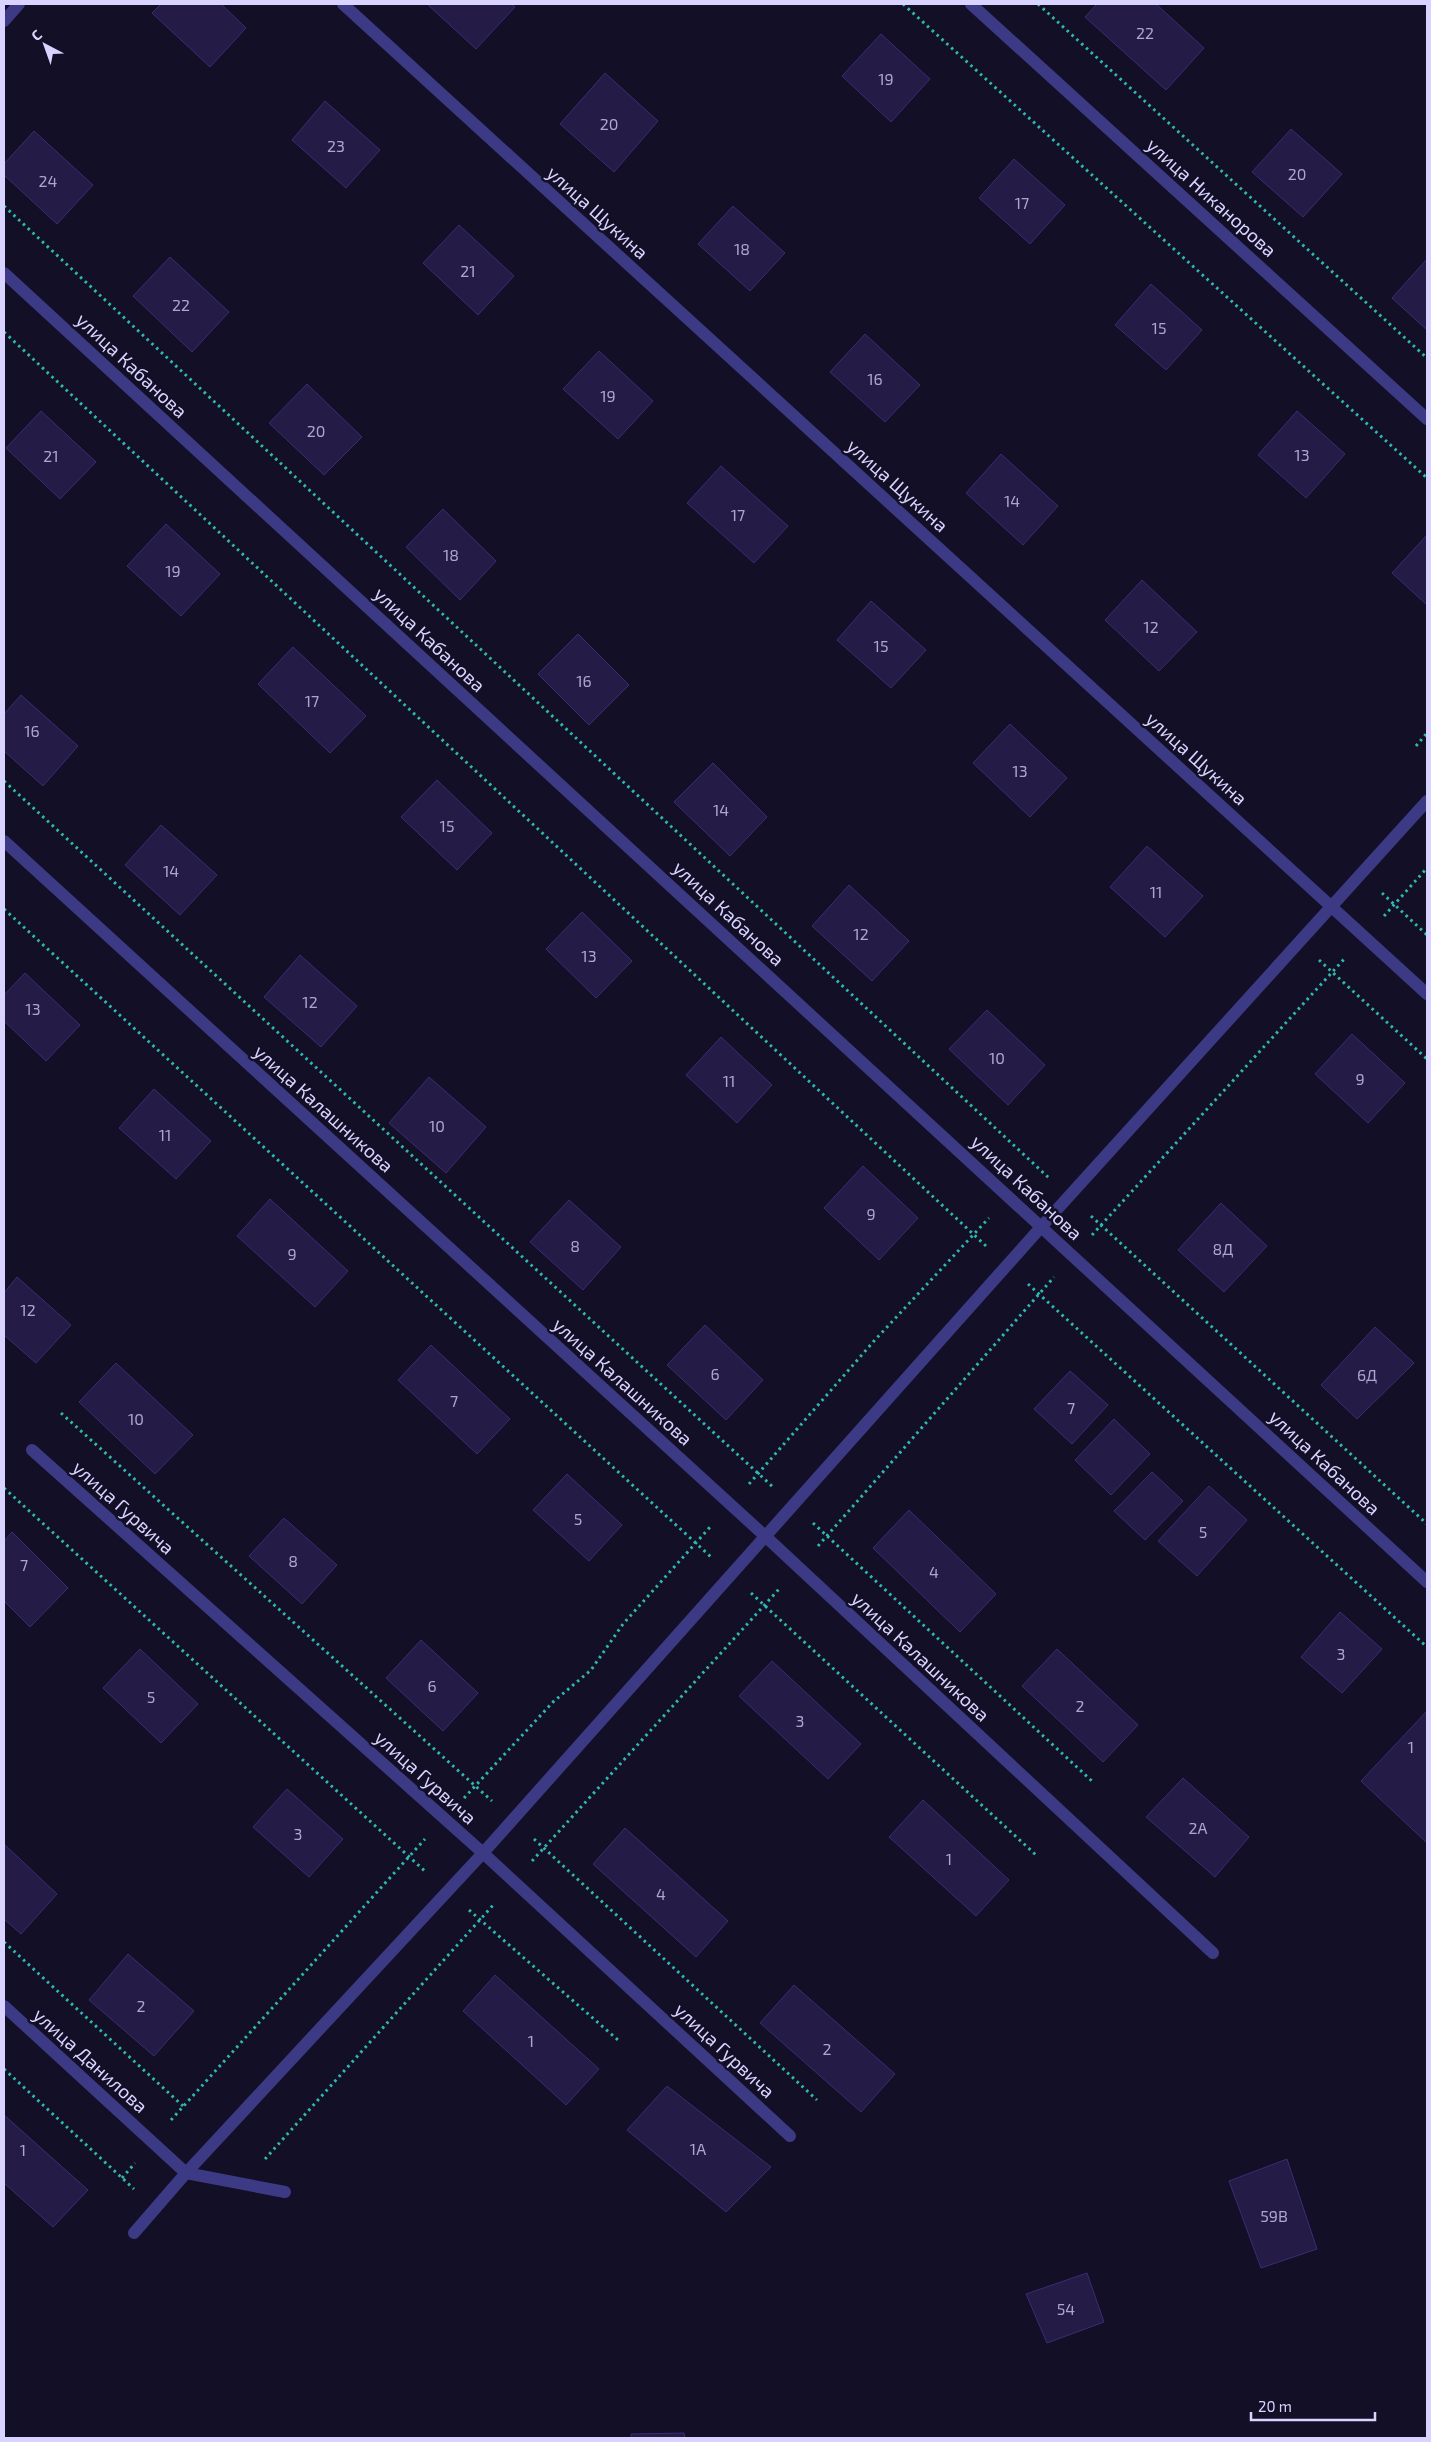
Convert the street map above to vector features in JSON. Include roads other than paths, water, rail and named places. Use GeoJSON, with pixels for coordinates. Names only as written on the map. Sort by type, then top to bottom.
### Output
{"type":"FeatureCollection","features":[{"type":"Feature","properties":{"kind":"street"},"geometry":{"type":"LineString","coordinates":[[4,21],[19,4]]}},
{"type":"Feature","properties":{"kind":"street","name":"улица Щукина"},"geometry":{"type":"LineString","coordinates":[[343,4],[1427,994]]}},
{"type":"Feature","properties":{"kind":"street","name":"улица Никанорова"},"geometry":{"type":"LineString","coordinates":[[971,4],[1427,419]]}},
{"type":"Feature","properties":{"kind":"street","name":"улица Кабанова"},"geometry":{"type":"LineString","coordinates":[[4,273],[1427,1582]]}},
{"type":"Feature","properties":{"kind":"street"},"geometry":{"type":"LineString","coordinates":[[134,2233],[186,2173],[513,1820],[1007,1265],[1427,801]]}},
{"type":"Feature","properties":{"kind":"street","name":"улица Калашникова"},"geometry":{"type":"LineString","coordinates":[[4,841],[765,1536],[1213,1953]]}},
{"type":"Feature","properties":{"kind":"street","name":"улица Гурвича"},"geometry":{"type":"LineString","coordinates":[[32,1450],[483,1853],[790,2136]]}},
{"type":"Feature","properties":{"kind":"street","name":"улица Данилова"},"geometry":{"type":"LineString","coordinates":[[4,2006],[186,2173]]}},
{"type":"Feature","properties":{"kind":"street"},"geometry":{"type":"LineString","coordinates":[[186,2173],[285,2192]]}}]}
